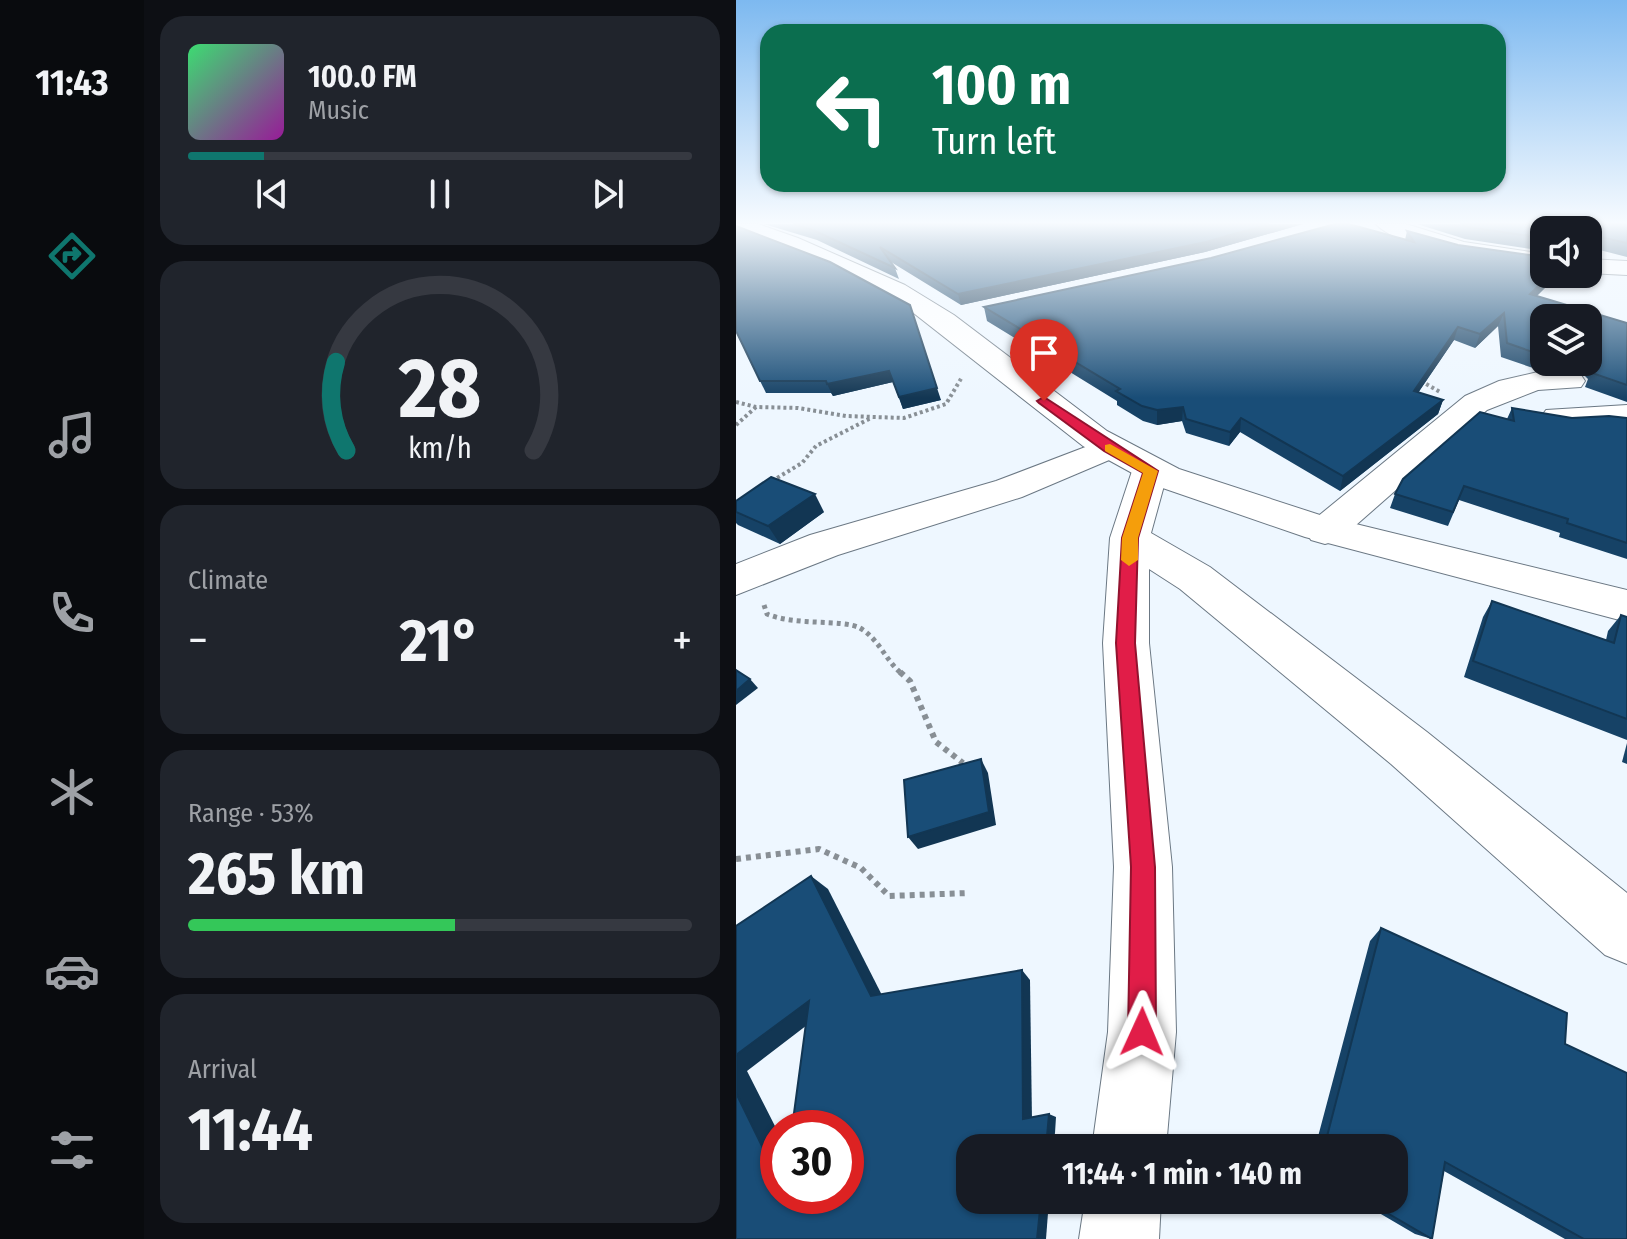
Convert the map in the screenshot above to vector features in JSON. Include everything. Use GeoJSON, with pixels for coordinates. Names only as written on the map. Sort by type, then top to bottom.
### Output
{"type":"FeatureCollection","features":[{"type":"Feature","properties":{"kind":"street"},"geometry":{"type":"LineString","coordinates":[[877,282],[943,320],[1130,459],[1325,531],[1627,606]]}},
{"type":"Feature","properties":{"kind":"street"},"geometry":{"type":"LineString","coordinates":[[943,320],[973,314]]}},
{"type":"Feature","properties":{"kind":"street"},"geometry":{"type":"LineString","coordinates":[[1325,531],[1476,403],[1510,388],[1538,381],[1570,381]]}},
{"type":"Feature","properties":{"kind":"street"},"geometry":{"type":"LineString","coordinates":[[1476,403],[1566,418],[1627,415]]}},
{"type":"Feature","properties":{"kind":"street"},"geometry":{"type":"LineString","coordinates":[[1130,459],[1126,643],[1143,867],[1142,1032],[1131,1134]]}},
{"type":"Feature","properties":{"kind":"street"},"geometry":{"type":"LineString","coordinates":[[739,578],[824,545],[1009,489],[1130,459]]}},
{"type":"Feature","properties":{"kind":"street"},"geometry":{"type":"LineString","coordinates":[[1130,538],[1207,587],[1409,748],[1627,933]]}},
{"type":"Feature","properties":{"kind":"street"},"geometry":{"type":"LineString","coordinates":[[1119,1239],[1122,1214]]}},
{"type":"Feature","properties":{"kind":"path"},"geometry":{"type":"LineString","coordinates":[[736,402],[756,407],[904,418],[946,404],[958,380],[988,356]]}},
{"type":"Feature","properties":{"kind":"path"},"geometry":{"type":"LineString","coordinates":[[1416,378],[1441,392],[1476,403]]}},
{"type":"Feature","properties":{"kind":"path"},"geometry":{"type":"LineString","coordinates":[[736,425],[756,407]]}},
{"type":"Feature","properties":{"kind":"path"},"geometry":{"type":"LineString","coordinates":[[763,487],[802,463],[816,446],[872,418]]}},
{"type":"Feature","properties":{"kind":"path"},"geometry":{"type":"LineString","coordinates":[[739,578],[761,597],[767,614],[783,621],[858,627],[884,649],[896,669],[910,681],[936,742],[963,763]]}},
{"type":"Feature","properties":{"kind":"path"},"geometry":{"type":"LineString","coordinates":[[736,859],[819,849],[861,868],[889,896],[968,893]]}},
{"type":"Feature","properties":{"kind":"building"},"geometry":{"type":"Polygon","coordinates":[[[736,282],[867,282],[910,305],[937,388],[899,397],[889,371],[827,384],[826,381],[760,381],[736,331],[736,282]]]}},
{"type":"Feature","properties":{"kind":"building"},"geometry":{"type":"Polygon","coordinates":[[[938,282],[1016,282],[958,294],[938,282]]]}},
{"type":"Feature","properties":{"kind":"building"},"geometry":{"type":"Polygon","coordinates":[[[1101,282],[1530,282],[1530,288],[1536,288],[1530,294],[1563,304],[1530,304],[1530,351],[1507,343],[1504,313],[1480,334],[1458,327],[1414,391],[1443,400],[1343,476],[1241,418],[1230,432],[1186,419],[1183,407],[1157,410],[1142,406],[1116,391],[1120,389],[984,307],[1101,282]]]}},
{"type":"Feature","properties":{"kind":"building"},"geometry":{"type":"Polygon","coordinates":[[[1602,316],[1627,323],[1627,385],[1601,376],[1602,316]]]}},
{"type":"Feature","properties":{"kind":"building"},"geometry":{"type":"Polygon","coordinates":[[[1512,408],[1572,418],[1627,418],[1627,543],[1567,523],[1568,519],[1464,486],[1453,512],[1395,494],[1403,479],[1480,412],[1514,421],[1512,408]]]}},
{"type":"Feature","properties":{"kind":"building"},"geometry":{"type":"Polygon","coordinates":[[[771,477],[815,494],[768,526],[736,512],[736,501],[771,477]]]}},
{"type":"Feature","properties":{"kind":"building"},"geometry":{"type":"Polygon","coordinates":[[[1492,601],[1614,643],[1621,615],[1627,617],[1627,719],[1473,661],[1492,601]]]}},
{"type":"Feature","properties":{"kind":"building"},"geometry":{"type":"Polygon","coordinates":[[[736,670],[750,679],[736,691],[736,670]]]}},
{"type":"Feature","properties":{"kind":"building"},"geometry":{"type":"Polygon","coordinates":[[[981,759],[989,812],[908,837],[904,780],[981,759]]]}},
{"type":"Feature","properties":{"kind":"building"},"geometry":{"type":"Polygon","coordinates":[[[811,876],[871,996],[1022,970],[1023,1119],[1049,1114],[1047,1134],[956,1134],[956,1214],[1040,1214],[1037,1239],[736,1239],[736,1093],[760,1142],[760,1214],[864,1214],[864,1110],[794,1110],[809,1001],[736,1055],[736,926],[811,876]]]}},
{"type":"Feature","properties":{"kind":"building"},"geometry":{"type":"Polygon","coordinates":[[[1381,928],[1567,1013],[1565,1044],[1627,1073],[1627,1239],[1584,1239],[1445,1162],[1432,1239],[1389,1214],[1408,1214],[1408,1134],[1328,1134],[1381,928]]]}},
{"type":"Feature","properties":{"kind":"slow traffic"},"geometry":{"type":"LineString","coordinates":[[1110,448],[1150,471],[1130,538],[1129,560]]}},
{"type":"Feature","properties":{"kind":"route"},"geometry":{"type":"LineString","coordinates":[[1044,401],[1109,448],[1150,471],[1130,538],[1126,643],[1143,867],[1142,1032]]}}]}
